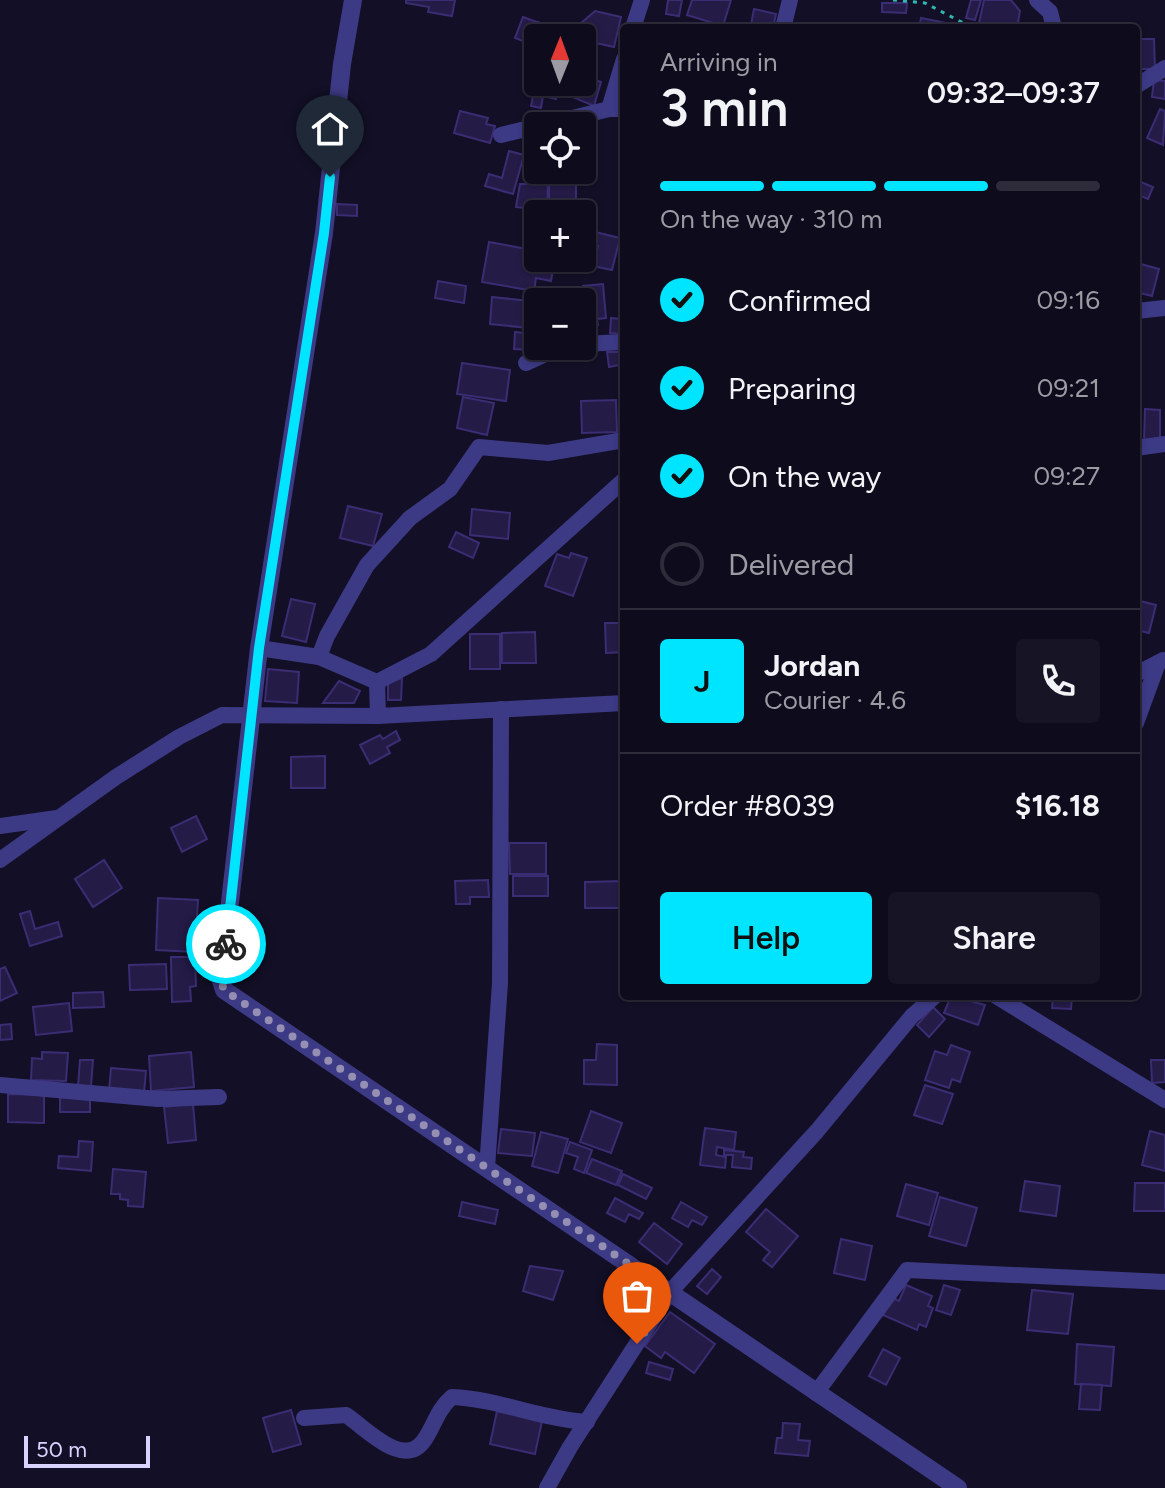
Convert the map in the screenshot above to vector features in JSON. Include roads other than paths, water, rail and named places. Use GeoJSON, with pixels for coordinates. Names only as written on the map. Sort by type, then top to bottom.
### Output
{"type":"FeatureCollection","features":[{"type":"Feature","properties":{"kind":"street"},"geometry":{"type":"LineString","coordinates":[[353,0],[342,64],[324,233],[259,648],[221,981],[224,990],[958,1488]]}},
{"type":"Feature","properties":{"kind":"street"},"geometry":{"type":"LineString","coordinates":[[634,24],[642,0]]}},
{"type":"Feature","properties":{"kind":"street"},"geometry":{"type":"LineString","coordinates":[[784,24],[790,0]]}},
{"type":"Feature","properties":{"kind":"street"},"geometry":{"type":"LineString","coordinates":[[1037,0],[1050,12],[1053,24]]}},
{"type":"Feature","properties":{"kind":"street"},"geometry":{"type":"LineString","coordinates":[[1140,84],[1165,68]]}},
{"type":"Feature","properties":{"kind":"street"},"geometry":{"type":"LineString","coordinates":[[596,114],[617,109],[620,88]]}},
{"type":"Feature","properties":{"kind":"street"},"geometry":{"type":"LineString","coordinates":[[501,135],[524,130]]}},
{"type":"Feature","properties":{"kind":"street"},"geometry":{"type":"LineString","coordinates":[[1140,311],[1165,308]]}},
{"type":"Feature","properties":{"kind":"street"},"geometry":{"type":"LineString","coordinates":[[596,343],[620,342]]}},
{"type":"Feature","properties":{"kind":"street"},"geometry":{"type":"LineString","coordinates":[[526,363],[533,360]]}},
{"type":"Feature","properties":{"kind":"street"},"geometry":{"type":"LineString","coordinates":[[319,657],[327,636],[367,565],[410,518],[450,489],[479,447],[548,453],[620,441]]}},
{"type":"Feature","properties":{"kind":"street"},"geometry":{"type":"LineString","coordinates":[[1140,447],[1165,444]]}},
{"type":"Feature","properties":{"kind":"street"},"geometry":{"type":"LineString","coordinates":[[377,682],[431,654],[620,484]]}},
{"type":"Feature","properties":{"kind":"street"},"geometry":{"type":"LineString","coordinates":[[259,648],[319,657],[377,682]]}},
{"type":"Feature","properties":{"kind":"street"},"geometry":{"type":"LineString","coordinates":[[1140,672],[1161,661]]}},
{"type":"Feature","properties":{"kind":"street"},"geometry":{"type":"LineString","coordinates":[[1140,713],[1161,661]]}},
{"type":"Feature","properties":{"kind":"street"},"geometry":{"type":"LineString","coordinates":[[377,682],[378,716]]}},
{"type":"Feature","properties":{"kind":"street"},"geometry":{"type":"LineString","coordinates":[[0,860],[116,777],[222,715],[378,716],[620,703]]}},
{"type":"Feature","properties":{"kind":"street"},"geometry":{"type":"LineString","coordinates":[[487,1168],[500,983],[501,709]]}},
{"type":"Feature","properties":{"kind":"street"},"geometry":{"type":"LineString","coordinates":[[0,826],[62,817]]}},
{"type":"Feature","properties":{"kind":"street"},"geometry":{"type":"LineString","coordinates":[[547,1488],[670,1292],[817,1131],[912,1016],[930,1000]]}},
{"type":"Feature","properties":{"kind":"street"},"geometry":{"type":"LineString","coordinates":[[1002,1000],[1165,1100]]}},
{"type":"Feature","properties":{"kind":"street"},"geometry":{"type":"LineString","coordinates":[[0,1085],[158,1099],[219,1097]]}},
{"type":"Feature","properties":{"kind":"street"},"geometry":{"type":"LineString","coordinates":[[816,1393],[907,1270],[1165,1282]]}},
{"type":"Feature","properties":{"kind":"street"},"geometry":{"type":"LineString","coordinates":[[304,1418],[346,1415],[390,1448],[405,1452],[419,1447],[427,1437],[440,1407],[452,1397],[497,1402],[558,1420],[587,1422]]}}]}
